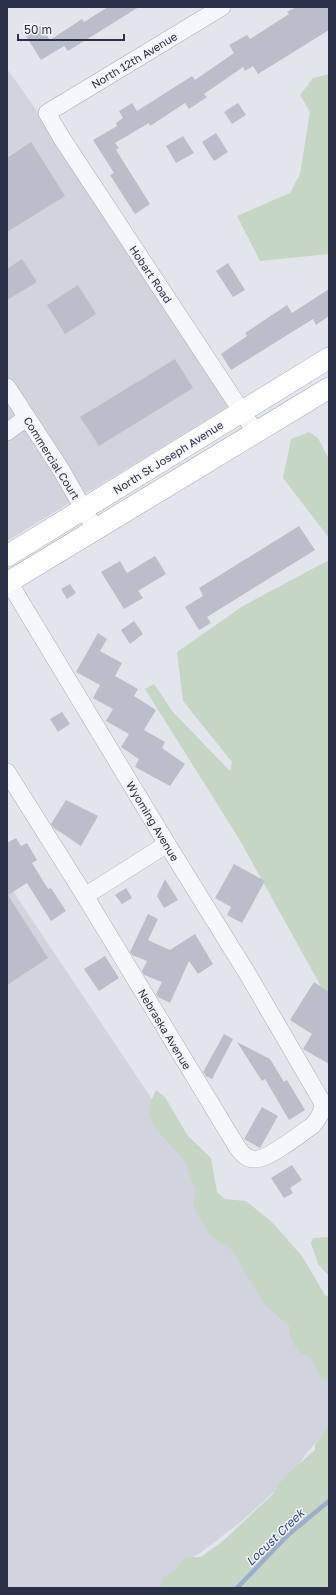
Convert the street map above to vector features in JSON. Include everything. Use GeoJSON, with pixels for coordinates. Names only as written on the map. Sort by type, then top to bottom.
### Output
{"type":"FeatureCollection","features":[{"type":"Feature","properties":{"kind":"main road","name":"North St Joseph Avenue"},"geometry":{"type":"LineString","coordinates":[[7,556],[329,358]]}},
{"type":"Feature","properties":{"kind":"main road"},"geometry":{"type":"LineString","coordinates":[[8,581],[329,388]]}},
{"type":"Feature","properties":{"kind":"street","name":"North 12th Avenue"},"geometry":{"type":"LineString","coordinates":[[48,114],[47,113],[222,7]]}},
{"type":"Feature","properties":{"kind":"street","name":"Hobart Road"},"geometry":{"type":"LineString","coordinates":[[48,114],[61,137],[256,433]]}},
{"type":"Feature","properties":{"kind":"street","name":"Commercial Court"},"geometry":{"type":"LineString","coordinates":[[7,387],[60,468],[95,529]]}},
{"type":"Feature","properties":{"kind":"street"},"geometry":{"type":"LineString","coordinates":[[7,432],[27,417]]}},
{"type":"Feature","properties":{"kind":"street","name":"Wyoming Avenue"},"geometry":{"type":"LineString","coordinates":[[8,581],[300,1062]]}},
{"type":"Feature","properties":{"kind":"street","name":"Nebraska Avenue"},"geometry":{"type":"LineString","coordinates":[[7,772],[85,896],[237,1147],[248,1158],[257,1160],[268,1155],[295,1138],[318,1120],[322,1112],[323,1104],[300,1062]]}},
{"type":"Feature","properties":{"kind":"street"},"geometry":{"type":"LineString","coordinates":[[85,896],[167,844]]}},
{"type":"Feature","properties":{"kind":"shaded area"},"geometry":{"type":"Polygon","coordinates":[[[7,69],[243,398],[7,541],[7,69]]]}},
{"type":"Feature","properties":{"kind":"shaded area"},"geometry":{"type":"Polygon","coordinates":[[[7,882],[329,1364],[329,1429],[307,1452],[294,1473],[276,1490],[242,1521],[200,1553],[189,1559],[171,1588],[7,1588],[7,882]]]}},
{"type":"Feature","properties":{"kind":"green space"},"geometry":{"type":"Polygon","coordinates":[[[329,74],[329,254],[260,261],[237,216],[290,193],[300,174],[310,112],[300,95],[313,78],[329,74]]]}},
{"type":"Feature","properties":{"kind":"green space"},"geometry":{"type":"Polygon","coordinates":[[[309,432],[318,438],[329,459],[329,538],[283,478],[291,439],[309,432]]]}},
{"type":"Feature","properties":{"kind":"green space"},"geometry":{"type":"Polygon","coordinates":[[[329,560],[329,1001],[238,837],[145,689],[154,684],[173,712],[230,771],[232,762],[183,701],[177,652],[243,606],[329,560]]]}},
{"type":"Feature","properties":{"kind":"green space"},"geometry":{"type":"Polygon","coordinates":[[[156,1090],[165,1097],[188,1136],[211,1158],[217,1192],[225,1199],[246,1201],[271,1221],[302,1256],[325,1295],[329,1297],[329,1381],[321,1378],[311,1359],[298,1351],[290,1337],[290,1327],[264,1304],[232,1250],[210,1236],[193,1206],[196,1192],[184,1160],[153,1126],[148,1107],[156,1090]]]}},
{"type":"Feature","properties":{"kind":"green space"},"geometry":{"type":"Polygon","coordinates":[[[329,1237],[328,1275],[318,1264],[311,1243],[313,1238],[329,1237]]]}},
{"type":"Feature","properties":{"kind":"green space"},"geometry":{"type":"Polygon","coordinates":[[[329,1426],[329,1588],[160,1588],[163,1577],[173,1573],[185,1557],[201,1557],[223,1541],[273,1494],[284,1477],[315,1450],[315,1445],[329,1426]]]}},
{"type":"Feature","properties":{"kind":"building"},"geometry":{"type":"Polygon","coordinates":[[[108,7],[139,7],[68,51],[64,46],[41,60],[26,36],[41,26],[50,40],[82,19],[84,22],[108,7]]]}},
{"type":"Feature","properties":{"kind":"building"},"geometry":{"type":"Polygon","coordinates":[[[296,7],[329,7],[329,30],[258,74],[253,66],[245,71],[243,67],[204,94],[207,97],[189,109],[185,103],[150,126],[149,123],[115,143],[119,148],[116,150],[150,204],[135,214],[110,175],[114,173],[93,140],[117,126],[116,123],[123,118],[119,111],[132,103],[137,111],[192,76],[195,80],[234,53],[229,45],[247,35],[250,39],[289,14],[287,12],[296,7]]]}},
{"type":"Feature","properties":{"kind":"building"},"geometry":{"type":"Polygon","coordinates":[[[238,103],[246,115],[232,124],[224,112],[238,103]]]}},
{"type":"Feature","properties":{"kind":"building"},"geometry":{"type":"Polygon","coordinates":[[[216,133],[228,152],[214,161],[202,142],[216,133]]]}},
{"type":"Feature","properties":{"kind":"building"},"geometry":{"type":"Polygon","coordinates":[[[183,136],[194,153],[176,163],[166,146],[183,136]]]}},
{"type":"Feature","properties":{"kind":"building"},"geometry":{"type":"Polygon","coordinates":[[[31,142],[65,196],[7,232],[7,158],[31,142]]]}},
{"type":"Feature","properties":{"kind":"building"},"geometry":{"type":"Polygon","coordinates":[[[22,259],[37,282],[7,300],[7,269],[22,259]]]}},
{"type":"Feature","properties":{"kind":"building"},"geometry":{"type":"Polygon","coordinates":[[[228,263],[245,290],[233,297],[216,271],[228,263]]]}},
{"type":"Feature","properties":{"kind":"building"},"geometry":{"type":"Polygon","coordinates":[[[78,285],[96,314],[65,334],[47,305],[78,285]]]}},
{"type":"Feature","properties":{"kind":"building"},"geometry":{"type":"Polygon","coordinates":[[[329,289],[329,316],[316,325],[313,319],[231,370],[221,354],[247,336],[245,333],[287,305],[292,313],[329,289]]]}},
{"type":"Feature","properties":{"kind":"building"},"geometry":{"type":"Polygon","coordinates":[[[175,359],[193,388],[99,446],[80,417],[175,359]]]}},
{"type":"Feature","properties":{"kind":"building"},"geometry":{"type":"Polygon","coordinates":[[[299,526],[315,550],[207,617],[211,623],[199,630],[185,607],[203,596],[199,588],[299,526]]]}},
{"type":"Feature","properties":{"kind":"building"},"geometry":{"type":"Polygon","coordinates":[[[155,556],[166,574],[138,591],[143,598],[124,609],[101,572],[120,561],[127,573],[155,556]]]}},
{"type":"Feature","properties":{"kind":"building"},"geometry":{"type":"Polygon","coordinates":[[[70,584],[76,593],[67,599],[61,589],[70,584]]]}},
{"type":"Feature","properties":{"kind":"building"},"geometry":{"type":"Polygon","coordinates":[[[134,621],[143,634],[130,644],[121,630],[134,621]]]}},
{"type":"Feature","properties":{"kind":"building"},"geometry":{"type":"Polygon","coordinates":[[[98,633],[107,639],[100,651],[122,663],[115,676],[138,689],[134,696],[156,710],[144,730],[165,742],[162,748],[185,764],[170,786],[135,767],[139,759],[121,747],[129,734],[106,721],[113,709],[93,698],[100,685],[76,672],[98,633]]]}},
{"type":"Feature","properties":{"kind":"building"},"geometry":{"type":"Polygon","coordinates":[[[62,712],[70,724],[58,732],[50,719],[62,712]]]}},
{"type":"Feature","properties":{"kind":"building"},"geometry":{"type":"Polygon","coordinates":[[[66,800],[98,816],[81,846],[54,828],[51,824],[66,800]]]}},
{"type":"Feature","properties":{"kind":"building"},"geometry":{"type":"Polygon","coordinates":[[[16,838],[21,846],[27,843],[37,860],[32,863],[48,889],[51,888],[66,911],[51,921],[27,883],[8,895],[48,958],[7,985],[7,843],[16,838]]]}},
{"type":"Feature","properties":{"kind":"building"},"geometry":{"type":"Polygon","coordinates":[[[234,864],[265,881],[242,923],[227,915],[231,907],[215,898],[234,864]]]}},
{"type":"Feature","properties":{"kind":"building"},"geometry":{"type":"Polygon","coordinates":[[[165,879],[178,900],[164,908],[157,896],[165,879]]]}},
{"type":"Feature","properties":{"kind":"building"},"geometry":{"type":"Polygon","coordinates":[[[126,888],[132,898],[122,904],[115,895],[126,888]]]}},
{"type":"Feature","properties":{"kind":"building"},"geometry":{"type":"Polygon","coordinates":[[[148,914],[158,919],[148,940],[170,950],[195,934],[213,964],[198,974],[189,961],[170,1003],[158,997],[156,994],[162,982],[144,975],[142,971],[147,961],[132,955],[130,952],[148,914]]]}},
{"type":"Feature","properties":{"kind":"building"},"geometry":{"type":"Polygon","coordinates":[[[105,956],[119,978],[99,991],[84,969],[105,956]]]}},
{"type":"Feature","properties":{"kind":"building"},"geometry":{"type":"Polygon","coordinates":[[[314,982],[329,992],[329,1064],[303,1049],[312,1034],[290,1020],[314,982]]]}},
{"type":"Feature","properties":{"kind":"building"},"geometry":{"type":"Polygon","coordinates":[[[224,1034],[233,1039],[212,1079],[206,1076],[203,1072],[224,1034]]]}},
{"type":"Feature","properties":{"kind":"building"},"geometry":{"type":"Polygon","coordinates":[[[237,1042],[270,1059],[284,1082],[287,1080],[305,1110],[289,1120],[265,1079],[262,1081],[237,1042]]]}},
{"type":"Feature","properties":{"kind":"building"},"geometry":{"type":"Polygon","coordinates":[[[262,1107],[278,1116],[260,1148],[244,1139],[262,1107]]]}},
{"type":"Feature","properties":{"kind":"building"},"geometry":{"type":"Polygon","coordinates":[[[292,1165],[302,1180],[290,1188],[293,1193],[284,1198],[271,1178],[292,1165]]]}},
{"type":"Feature","properties":{"kind":"waterway","name":"Locust Creek"},"geometry":{"type":"LineString","coordinates":[[237,1588],[289,1534],[329,1501]]}}]}
